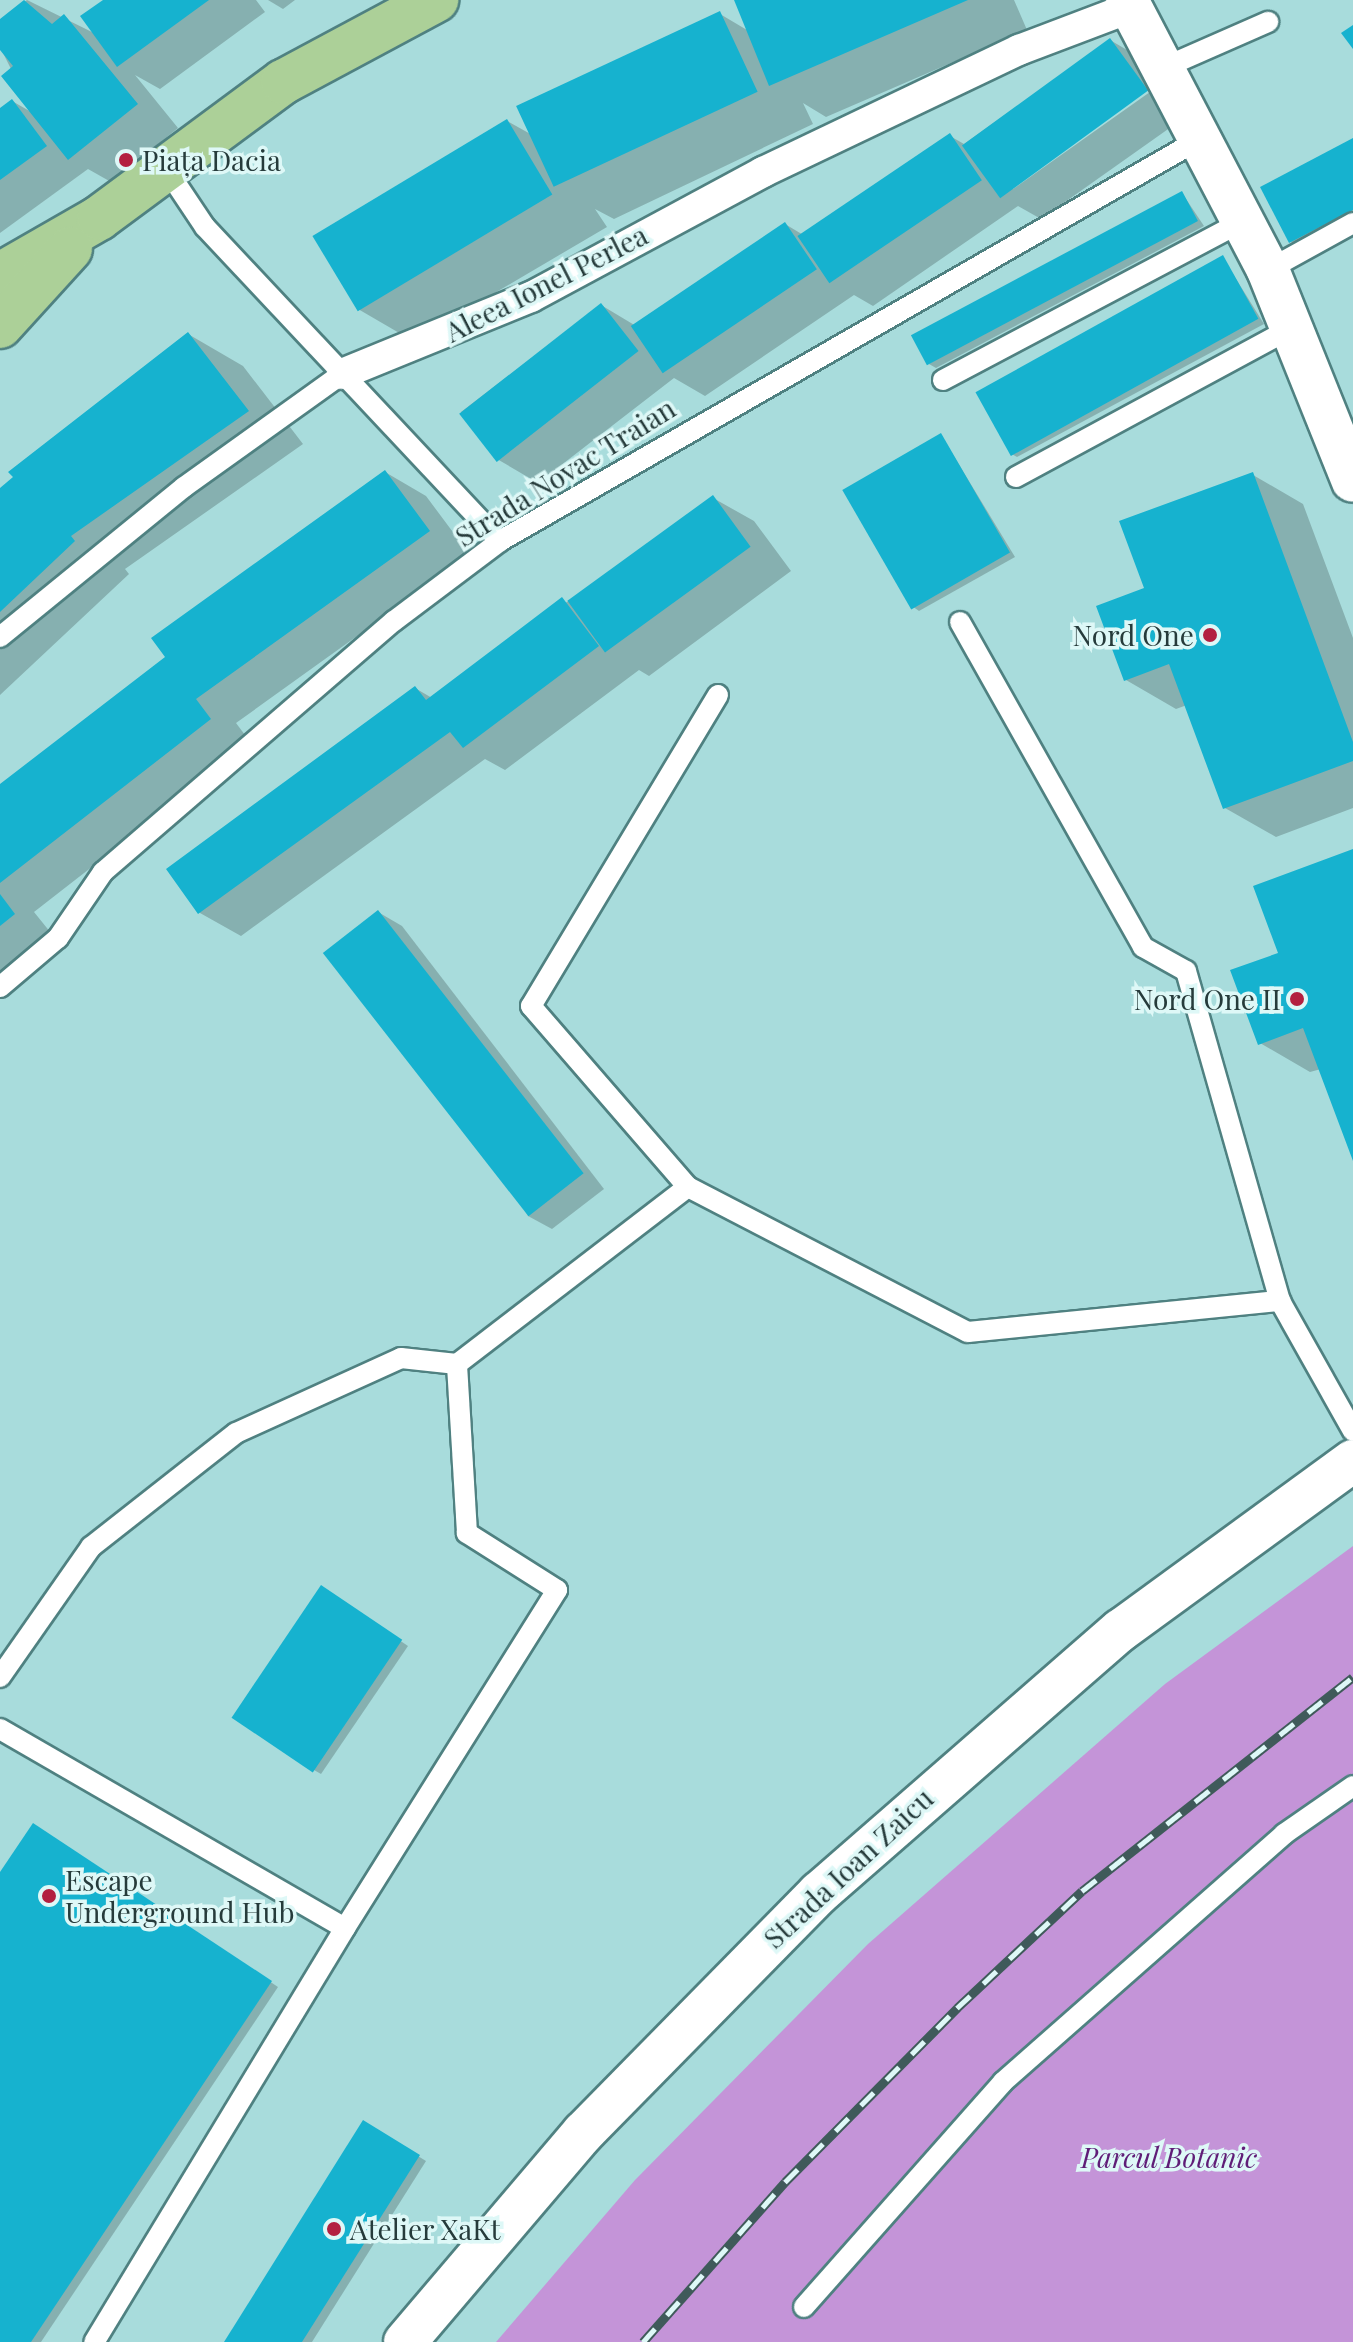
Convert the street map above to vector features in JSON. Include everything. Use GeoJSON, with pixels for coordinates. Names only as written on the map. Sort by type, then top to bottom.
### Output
{"type":"FeatureCollection","features":[{"type":"Feature","properties":{"kind":"main road"},"geometry":{"type":"LineString","coordinates":[[0,275],[99,218],[283,82],[436,0]]}},
{"type":"Feature","properties":{"kind":"main road"},"geometry":{"type":"LineString","coordinates":[[0,326],[99,218]]}},
{"type":"Feature","properties":{"kind":"street"},"geometry":{"type":"LineString","coordinates":[[1130,3],[1268,270],[1353,481]]}},
{"type":"Feature","properties":{"kind":"street","name":"Aleea Ionel Perlea"},"geometry":{"type":"LineString","coordinates":[[342,374],[531,297],[763,172],[1019,50],[1130,3]]}},
{"type":"Feature","properties":{"kind":"street","name":"Strada Ioan Zaicu"},"geometry":{"type":"LineString","coordinates":[[405,2342],[583,2133],[819,1893],[1110,1639],[1353,1461]]}},
{"type":"Feature","properties":{"kind":"lane"},"geometry":{"type":"LineString","coordinates":[[1163,68],[1268,22]]}},
{"type":"Feature","properties":{"kind":"lane","name":"Strada Novac Traian"},"geometry":{"type":"LineString","coordinates":[[0,987],[58,938],[103,872],[394,621],[500,541],[1200,139]]}},
{"type":"Feature","properties":{"kind":"lane"},"geometry":{"type":"LineString","coordinates":[[165,167],[205,227],[500,541]]}},
{"type":"Feature","properties":{"kind":"lane"},"geometry":{"type":"LineString","coordinates":[[943,380],[1243,221]]}},
{"type":"Feature","properties":{"kind":"lane"},"geometry":{"type":"LineString","coordinates":[[1268,270],[1353,223]]}},
{"type":"Feature","properties":{"kind":"lane"},"geometry":{"type":"LineString","coordinates":[[1016,477],[1291,328]]}},
{"type":"Feature","properties":{"kind":"lane","name":"Aleea Ionel Perlea"},"geometry":{"type":"LineString","coordinates":[[0,637],[184,487],[342,374]]}},
{"type":"Feature","properties":{"kind":"lane"},"geometry":{"type":"LineString","coordinates":[[960,622],[1143,947],[1186,971],[1280,1301],[1353,1431]]}},
{"type":"Feature","properties":{"kind":"lane"},"geometry":{"type":"LineString","coordinates":[[718,695],[531,1006],[688,1187],[968,1332],[1280,1301]]}},
{"type":"Feature","properties":{"kind":"lane"},"geometry":{"type":"LineString","coordinates":[[0,1677],[91,1547],[236,1433],[401,1358],[457,1364],[688,1187]]}},
{"type":"Feature","properties":{"kind":"lane"},"geometry":{"type":"LineString","coordinates":[[94,2342],[345,1928],[557,1590],[467,1533],[457,1364]]}},
{"type":"Feature","properties":{"kind":"lane"},"geometry":{"type":"LineString","coordinates":[[0,1729],[345,1928]]}},
{"type":"Feature","properties":{"kind":"lane"},"geometry":{"type":"LineString","coordinates":[[804,2307],[1003,2082],[1284,1834],[1353,1786]]}},
{"type":"Feature","properties":{"kind":"green space","name":"Parcul Botanic"},"geometry":{"type":"Polygon","coordinates":[[[1353,1546],[1353,2342],[496,2342],[635,2180],[868,1944],[1165,1684],[1353,1546]]]}},
{"type":"Feature","properties":{"kind":"building"},"geometry":{"type":"Polygon","coordinates":[[[24,0],[52,24],[64,14],[138,104],[68,160],[1,76],[13,66],[0,50],[0,19],[24,0]]]}},
{"type":"Feature","properties":{"kind":"building"},"geometry":{"type":"Polygon","coordinates":[[[103,0],[209,0],[117,67],[80,16],[103,0]]]}},
{"type":"Feature","properties":{"kind":"building"},"geometry":{"type":"Polygon","coordinates":[[[734,0],[968,0],[769,86],[734,0]]]}},
{"type":"Feature","properties":{"kind":"building"},"geometry":{"type":"Polygon","coordinates":[[[720,11],[758,92],[554,187],[516,106],[720,11]]]}},
{"type":"Feature","properties":{"kind":"building"},"geometry":{"type":"Polygon","coordinates":[[[1353,25],[1353,49],[1341,33],[1353,25]]]}},
{"type":"Feature","properties":{"kind":"building"},"geometry":{"type":"Polygon","coordinates":[[[1110,38],[1148,91],[1000,198],[962,146],[1110,38]]]}},
{"type":"Feature","properties":{"kind":"building"},"geometry":{"type":"Polygon","coordinates":[[[12,99],[47,146],[0,180],[0,108],[12,99]]]}},
{"type":"Feature","properties":{"kind":"building"},"geometry":{"type":"Polygon","coordinates":[[[507,119],[552,194],[358,311],[312,236],[507,119]]]}},
{"type":"Feature","properties":{"kind":"building"},"geometry":{"type":"Polygon","coordinates":[[[950,133],[982,180],[829,283],[797,236],[950,133]]]}},
{"type":"Feature","properties":{"kind":"building"},"geometry":{"type":"Polygon","coordinates":[[[1353,138],[1353,210],[1289,243],[1260,187],[1353,138]]]}},
{"type":"Feature","properties":{"kind":"building"},"geometry":{"type":"Polygon","coordinates":[[[1182,191],[1198,221],[927,365],[911,335],[1182,191]]]}},
{"type":"Feature","properties":{"kind":"building"},"geometry":{"type":"Polygon","coordinates":[[[785,222],[817,269],[663,373],[631,326],[785,222]]]}},
{"type":"Feature","properties":{"kind":"building"},"geometry":{"type":"Polygon","coordinates":[[[1223,255],[1258,319],[1011,456],[975,392],[1223,255]]]}},
{"type":"Feature","properties":{"kind":"building"},"geometry":{"type":"Polygon","coordinates":[[[601,303],[639,351],[497,462],[459,414],[601,303]]]}},
{"type":"Feature","properties":{"kind":"building"},"geometry":{"type":"Polygon","coordinates":[[[188,332],[249,411],[71,536],[75,541],[0,612],[0,488],[13,477],[8,472],[188,332]]]}},
{"type":"Feature","properties":{"kind":"building"},"geometry":{"type":"Polygon","coordinates":[[[941,433],[1010,553],[911,610],[842,490],[941,433]]]}},
{"type":"Feature","properties":{"kind":"building"},"geometry":{"type":"Polygon","coordinates":[[[385,470],[430,531],[196,699],[211,719],[0,883],[0,784],[165,657],[151,638],[385,470]]]}},
{"type":"Feature","properties":{"kind":"building","name":"Nord One"},"geometry":{"type":"Polygon","coordinates":[[[1253,472],[1353,742],[1353,761],[1223,809],[1169,664],[1124,681],[1096,606],[1144,588],[1119,521],[1253,472]]]}},
{"type":"Feature","properties":{"kind":"building"},"geometry":{"type":"Polygon","coordinates":[[[713,495],[751,547],[605,653],[567,601],[713,495]]]}},
{"type":"Feature","properties":{"kind":"building"},"geometry":{"type":"Polygon","coordinates":[[[562,597],[599,646],[463,748],[450,732],[198,914],[166,869],[415,686],[426,700],[562,597]]]}},
{"type":"Feature","properties":{"kind":"building","name":"Nord One II"},"geometry":{"type":"Polygon","coordinates":[[[1353,849],[1353,1161],[1303,1028],[1258,1045],[1230,970],[1278,953],[1253,886],[1353,849]]]}},
{"type":"Feature","properties":{"kind":"building"},"geometry":{"type":"Polygon","coordinates":[[[0,894],[15,914],[0,926],[0,894]]]}},
{"type":"Feature","properties":{"kind":"building"},"geometry":{"type":"Polygon","coordinates":[[[378,910],[584,1173],[528,1216],[323,953],[378,910]]]}},
{"type":"Feature","properties":{"kind":"building"},"geometry":{"type":"Polygon","coordinates":[[[321,1585],[402,1640],[313,1772],[232,1718],[321,1585]]]}},
{"type":"Feature","properties":{"kind":"building"},"geometry":{"type":"Polygon","coordinates":[[[33,1823],[272,1981],[31,2342],[0,2342],[0,1872],[33,1823]]]}},
{"type":"Feature","properties":{"kind":"building","name":"Atelier XaKt"},"geometry":{"type":"Polygon","coordinates":[[[363,2120],[420,2155],[302,2342],[224,2342],[363,2120]]]}},
{"type":"Feature","properties":{"kind":"railway"},"geometry":{"type":"LineString","coordinates":[[643,2342],[785,2182],[957,2008],[1082,1891],[1353,1677]]}},
{"type":"Feature","properties":{"kind":"place","name":"Piața Dacia"},"geometry":{"type":"Point","coordinates":[126,160]}},
{"type":"Feature","properties":{"kind":"place","name":"Nord One"},"geometry":{"type":"Point","coordinates":[1210,635]}},
{"type":"Feature","properties":{"kind":"place","name":"Nord One II"},"geometry":{"type":"Point","coordinates":[1297,999]}},
{"type":"Feature","properties":{"kind":"place","name":"Escape Underground Hub"},"geometry":{"type":"Point","coordinates":[49,1896]}},
{"type":"Feature","properties":{"kind":"place","name":"Atelier XaKt"},"geometry":{"type":"Point","coordinates":[334,2229]}}]}
